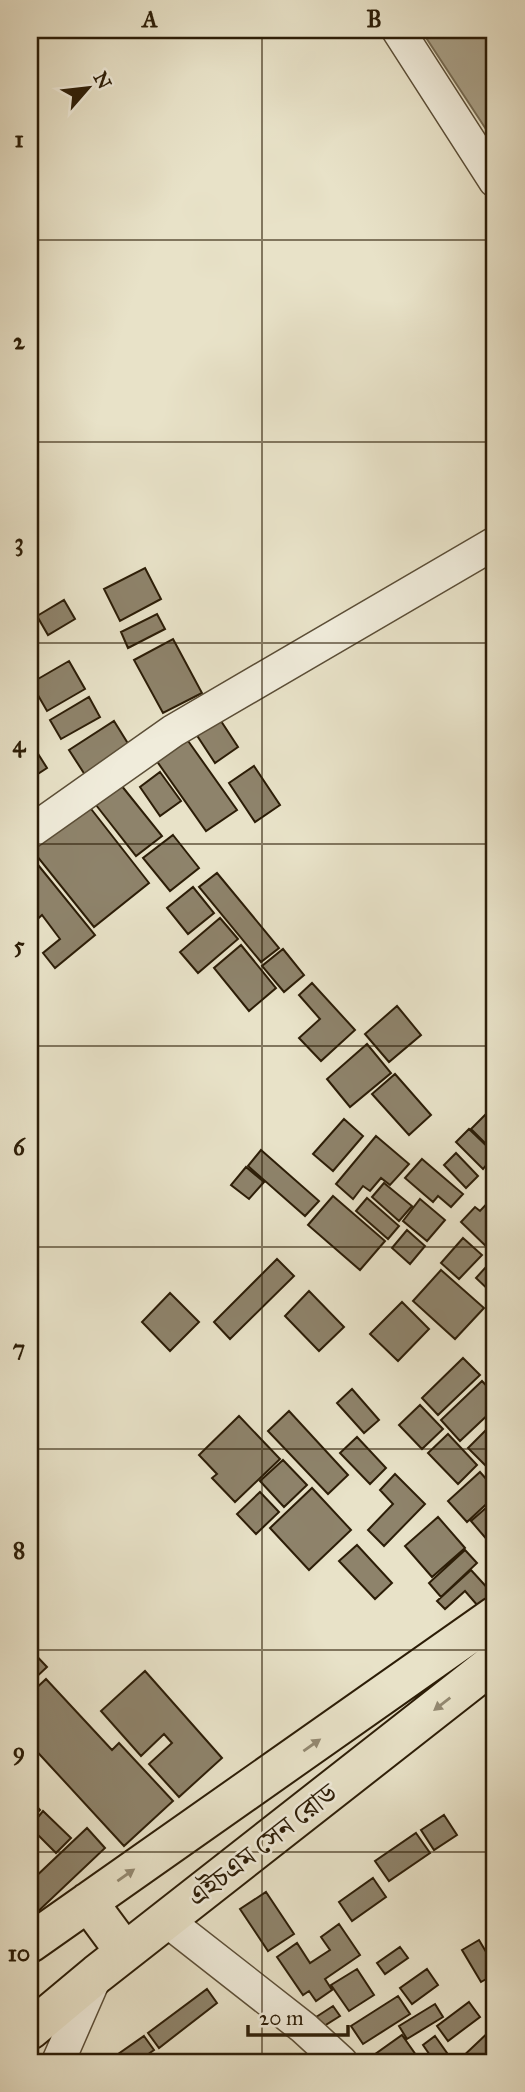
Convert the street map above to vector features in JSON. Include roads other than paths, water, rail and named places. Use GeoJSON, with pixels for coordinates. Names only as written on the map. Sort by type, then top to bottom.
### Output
{"type":"FeatureCollection","features":[{"type":"Feature","properties":{"kind":"main road","name":"এইচএম সেন রোড"},"geometry":{"type":"LineString","coordinates":[[30,1943],[495,1616]]}},
{"type":"Feature","properties":{"kind":"main road","name":"এইচএম সেন রোড"},"geometry":{"type":"LineString","coordinates":[[30,2030],[111,1963],[495,1662]]}},
{"type":"Feature","properties":{"kind":"main road"},"geometry":{"type":"LineString","coordinates":[[88,1902],[111,1963]]}},
{"type":"Feature","properties":{"kind":"street"},"geometry":{"type":"LineString","coordinates":[[398,30],[495,181]]}},
{"type":"Feature","properties":{"kind":"street"},"geometry":{"type":"LineString","coordinates":[[30,832],[173,731],[495,543]]}},
{"type":"Feature","properties":{"kind":"street"},"geometry":{"type":"LineString","coordinates":[[166,1920],[304,2028],[341,2062]]}},
{"type":"Feature","properties":{"kind":"street"},"geometry":{"type":"LineString","coordinates":[[58,2062],[111,1963]]}}]}
